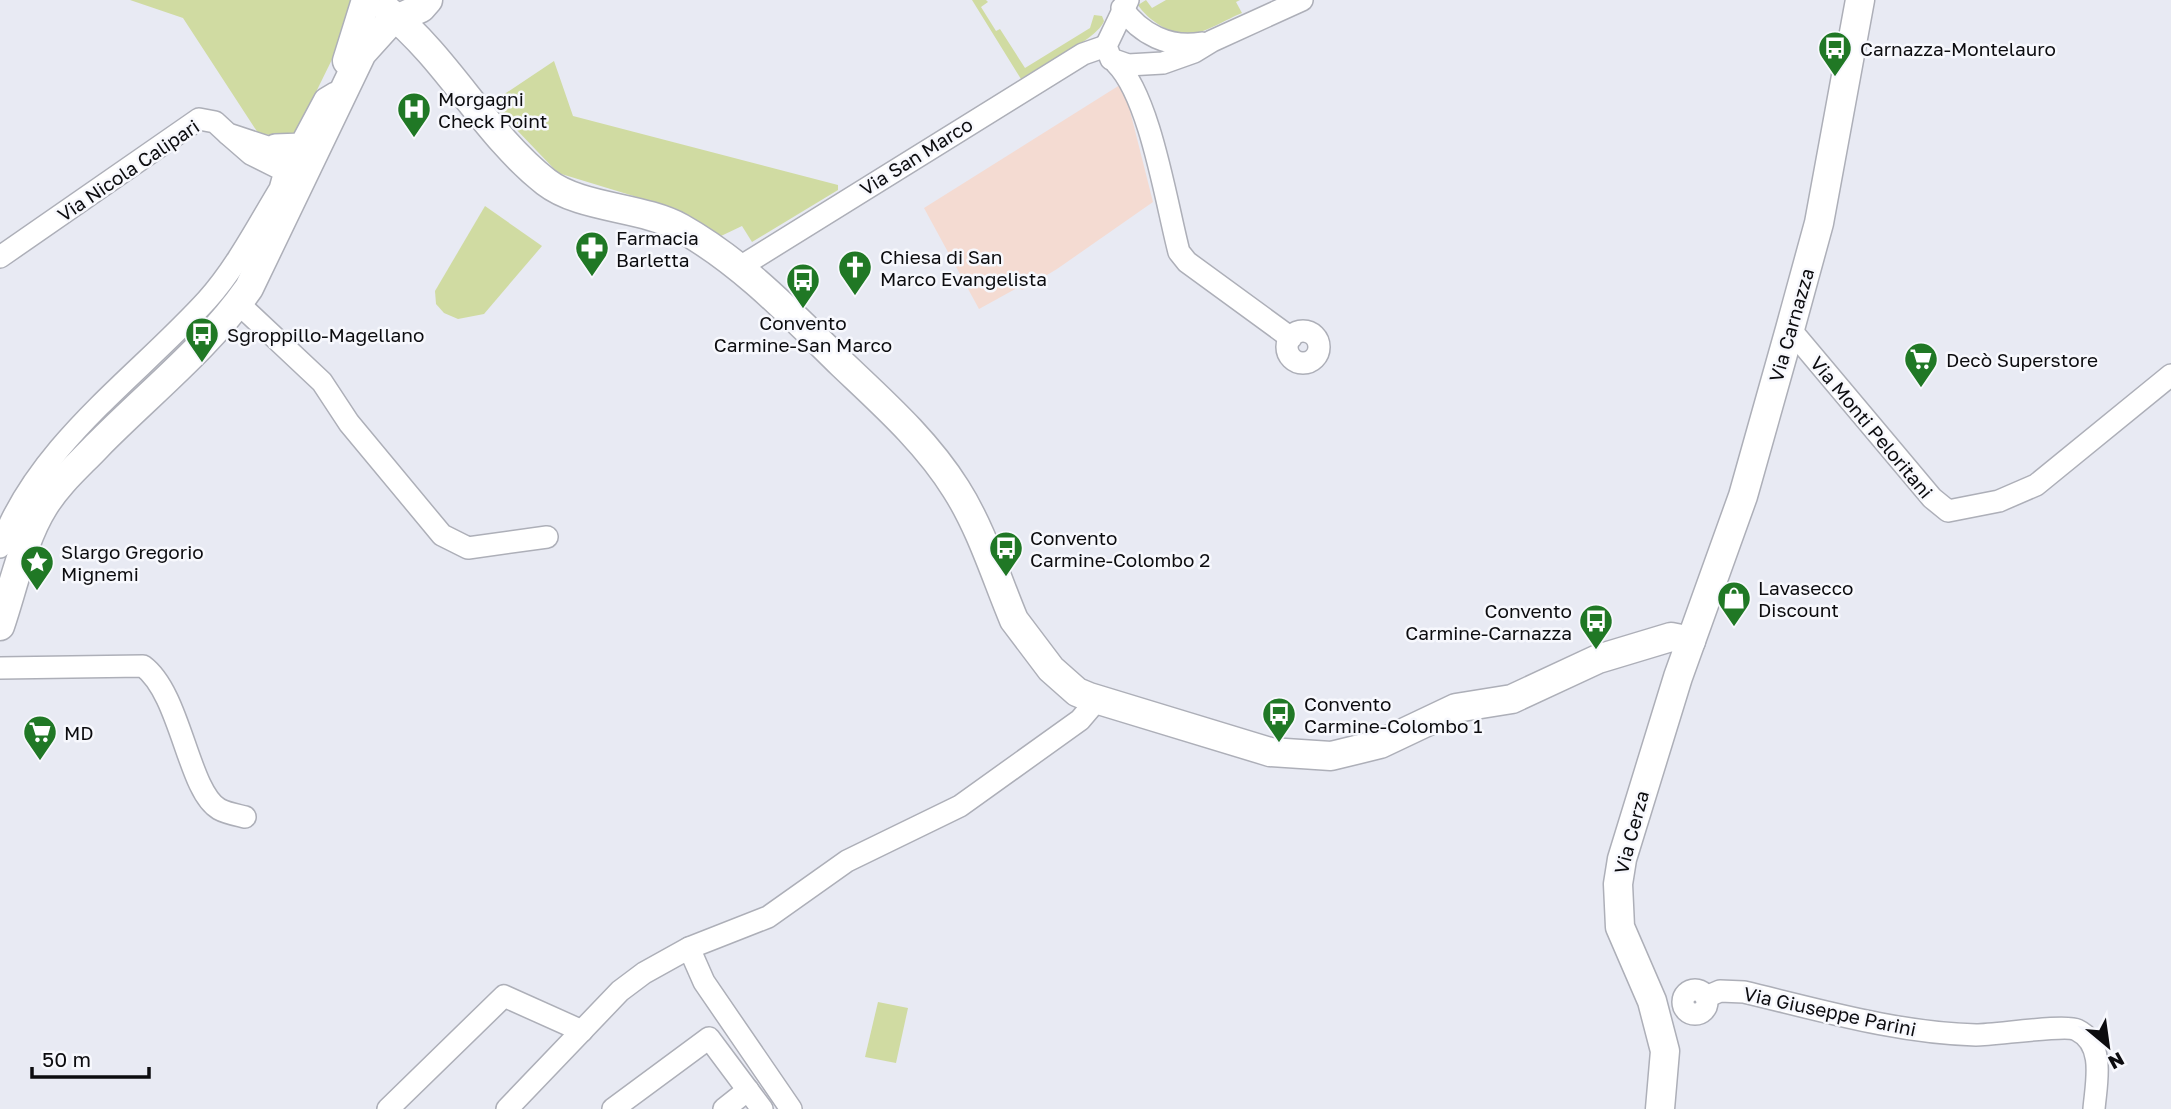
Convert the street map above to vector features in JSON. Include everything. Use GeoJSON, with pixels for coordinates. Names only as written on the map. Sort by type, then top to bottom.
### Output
{"type":"FeatureCollection","features":[{"type":"Feature","properties":{"kind":"main road","name":"Via Carnazza"},"geometry":{"type":"LineString","coordinates":[[1678,677],[1743,496],[1819,223],[1860,0]]}},
{"type":"Feature","properties":{"kind":"main road"},"geometry":{"type":"LineString","coordinates":[[398,6],[422,43],[510,147],[548,184],[564,192],[649,215],[678,227],[740,267],[887,407],[932,456],[958,491],[1014,620],[1065,682],[1077,692],[1270,752],[1331,756],[1380,744],[1456,708],[1512,699],[1598,659],[1671,637],[1691,641]]}},
{"type":"Feature","properties":{"kind":"main road"},"geometry":{"type":"LineString","coordinates":[[0,626],[30,534],[54,491],[213,334],[249,288],[287,192],[310,161],[334,105],[362,53],[398,6]]}},
{"type":"Feature","properties":{"kind":"main road"},"geometry":{"type":"LineString","coordinates":[[398,6],[435,35],[456,80]]}},
{"type":"Feature","properties":{"kind":"main road"},"geometry":{"type":"LineString","coordinates":[[334,105],[398,6]]}},
{"type":"Feature","properties":{"kind":"main road"},"geometry":{"type":"LineString","coordinates":[[362,53],[390,43],[422,43]]}},
{"type":"Feature","properties":{"kind":"main road","name":"Via Cerza"},"geometry":{"type":"LineString","coordinates":[[1660,1109],[1665,1074],[1662,1035],[1652,1001],[1620,927],[1618,884],[1630,828],[1678,677]]}},
{"type":"Feature","properties":{"kind":"street"},"geometry":{"type":"LineString","coordinates":[[1143,109],[1144,82],[1154,68],[1303,2]]}},
{"type":"Feature","properties":{"kind":"street"},"geometry":{"type":"LineString","coordinates":[[1125,4],[1136,26],[1151,36],[1181,45],[1212,41]]}},
{"type":"Feature","properties":{"kind":"street"},"geometry":{"type":"LineString","coordinates":[[1105,53],[1125,4]]}},
{"type":"Feature","properties":{"kind":"street"},"geometry":{"type":"LineString","coordinates":[[1105,53],[1163,63]]}},
{"type":"Feature","properties":{"kind":"street"},"geometry":{"type":"LineString","coordinates":[[1105,53],[1130,79],[1143,109],[1179,252],[1187,262],[1291,338]]}},
{"type":"Feature","properties":{"kind":"street","name":"Via San Marco"},"geometry":{"type":"LineString","coordinates":[[740,267],[903,163],[1105,53]]}},
{"type":"Feature","properties":{"kind":"street"},"geometry":{"type":"LineString","coordinates":[[259,144],[301,145],[325,99],[334,105]]}},
{"type":"Feature","properties":{"kind":"street","name":"Via Nicola Calipari"},"geometry":{"type":"LineString","coordinates":[[0,257],[199,119],[215,122],[228,134],[310,161]]}},
{"type":"Feature","properties":{"kind":"street"},"geometry":{"type":"LineString","coordinates":[[0,547],[26,490],[74,434],[209,298],[287,192],[285,171],[251,154],[228,134]]}},
{"type":"Feature","properties":{"kind":"street"},"geometry":{"type":"LineString","coordinates":[[238,303],[322,382],[349,423],[442,535],[468,548],[547,537]]}},
{"type":"Feature","properties":{"kind":"street","name":"Via Monti Peloritani"},"geometry":{"type":"LineString","coordinates":[[1790,329],[1932,498],[1948,511],[1999,501],[2036,485],[2171,375]]}},
{"type":"Feature","properties":{"kind":"street"},"geometry":{"type":"LineString","coordinates":[[0,668],[143,666],[156,678],[167,700],[202,789],[219,809],[245,817]]}},
{"type":"Feature","properties":{"kind":"street"},"geometry":{"type":"LineString","coordinates":[[507,1109],[582,1031],[643,973],[689,948],[768,917],[847,861],[960,806],[1080,720],[1097,700]]}},
{"type":"Feature","properties":{"kind":"street"},"geometry":{"type":"LineString","coordinates":[[689,948],[704,982],[791,1109]]}},
{"type":"Feature","properties":{"kind":"street","name":"Via Giuseppe Parini"},"geometry":{"type":"LineString","coordinates":[[1706,997],[1720,990],[1744,992],[1915,1031],[1975,1035],[2012,1034],[2057,1028],[2077,1030],[2090,1042],[2098,1059],[2094,1109]]}},
{"type":"Feature","properties":{"kind":"street"},"geometry":{"type":"LineString","coordinates":[[388,1109],[503,996],[582,1031]]}},
{"type":"Feature","properties":{"kind":"street"},"geometry":{"type":"LineString","coordinates":[[613,1109],[709,1038],[762,1109]]}},
{"type":"Feature","properties":{"kind":"street"},"geometry":{"type":"LineString","coordinates":[[724,1109],[748,1090]]}},
{"type":"Feature","properties":{"kind":"shaded area"},"geometry":{"type":"Polygon","coordinates":[[[1123,83],[1153,202],[1057,269],[1022,290],[1019,287],[979,309],[924,208],[1123,83]]]}},
{"type":"Feature","properties":{"kind":"green space"},"geometry":{"type":"Polygon","coordinates":[[[130,0],[355,0],[343,37],[293,139],[258,133],[183,18],[130,0]]]}},
{"type":"Feature","properties":{"kind":"green space"},"geometry":{"type":"Polygon","coordinates":[[[972,0],[988,2],[981,7],[996,31],[1000,29],[1025,68],[1090,28],[1094,15],[1102,16],[1104,21],[1080,44],[1021,79],[972,0]]]}},
{"type":"Feature","properties":{"kind":"green space"},"geometry":{"type":"Polygon","coordinates":[[[1146,0],[1152,8],[1166,0],[1240,0],[1236,2],[1242,13],[1202,31],[1182,34],[1160,26],[1148,16],[1138,5],[1146,0]]]}},
{"type":"Feature","properties":{"kind":"green space"},"geometry":{"type":"Polygon","coordinates":[[[554,61],[573,116],[838,185],[838,190],[752,242],[742,226],[721,236],[673,208],[558,173],[491,103],[554,61]]]}},
{"type":"Feature","properties":{"kind":"green space"},"geometry":{"type":"Polygon","coordinates":[[[485,206],[542,246],[484,314],[458,319],[444,313],[436,304],[435,291],[485,206]]]}},
{"type":"Feature","properties":{"kind":"green space"},"geometry":{"type":"Polygon","coordinates":[[[878,1002],[908,1008],[896,1063],[865,1057],[878,1002]]]}},
{"type":"Feature","properties":{"kind":"place","name":"Carnazza-Montelauro"},"geometry":{"type":"Point","coordinates":[1835,78]}},
{"type":"Feature","properties":{"kind":"place","name":"Morgagni Check Point"},"geometry":{"type":"Point","coordinates":[414,139]}},
{"type":"Feature","properties":{"kind":"place","name":"Farmacia Barletta"},"geometry":{"type":"Point","coordinates":[592,278]}},
{"type":"Feature","properties":{"kind":"place","name":"Chiesa di San Marco Evangelista"},"geometry":{"type":"Point","coordinates":[855,297]}},
{"type":"Feature","properties":{"kind":"place","name":"Convento Carmine-San Marco"},"geometry":{"type":"Point","coordinates":[803,310]}},
{"type":"Feature","properties":{"kind":"place","name":"Sgroppillo-Magellano"},"geometry":{"type":"Point","coordinates":[202,364]}},
{"type":"Feature","properties":{"kind":"place","name":"Decò Superstore"},"geometry":{"type":"Point","coordinates":[1921,389]}},
{"type":"Feature","properties":{"kind":"place","name":"Convento Carmine-Colombo 2"},"geometry":{"type":"Point","coordinates":[1006,578]}},
{"type":"Feature","properties":{"kind":"place","name":"Slargo Gregorio Mignemi"},"geometry":{"type":"Point","coordinates":[37,592]}},
{"type":"Feature","properties":{"kind":"place","name":"Lavasecco Discount"},"geometry":{"type":"Point","coordinates":[1734,628]}},
{"type":"Feature","properties":{"kind":"place","name":"Convento Carmine-Carnazza"},"geometry":{"type":"Point","coordinates":[1596,651]}},
{"type":"Feature","properties":{"kind":"place","name":"Convento Carmine-Colombo 1"},"geometry":{"type":"Point","coordinates":[1279,744]}},
{"type":"Feature","properties":{"kind":"place","name":"MD"},"geometry":{"type":"Point","coordinates":[40,762]}}]}
